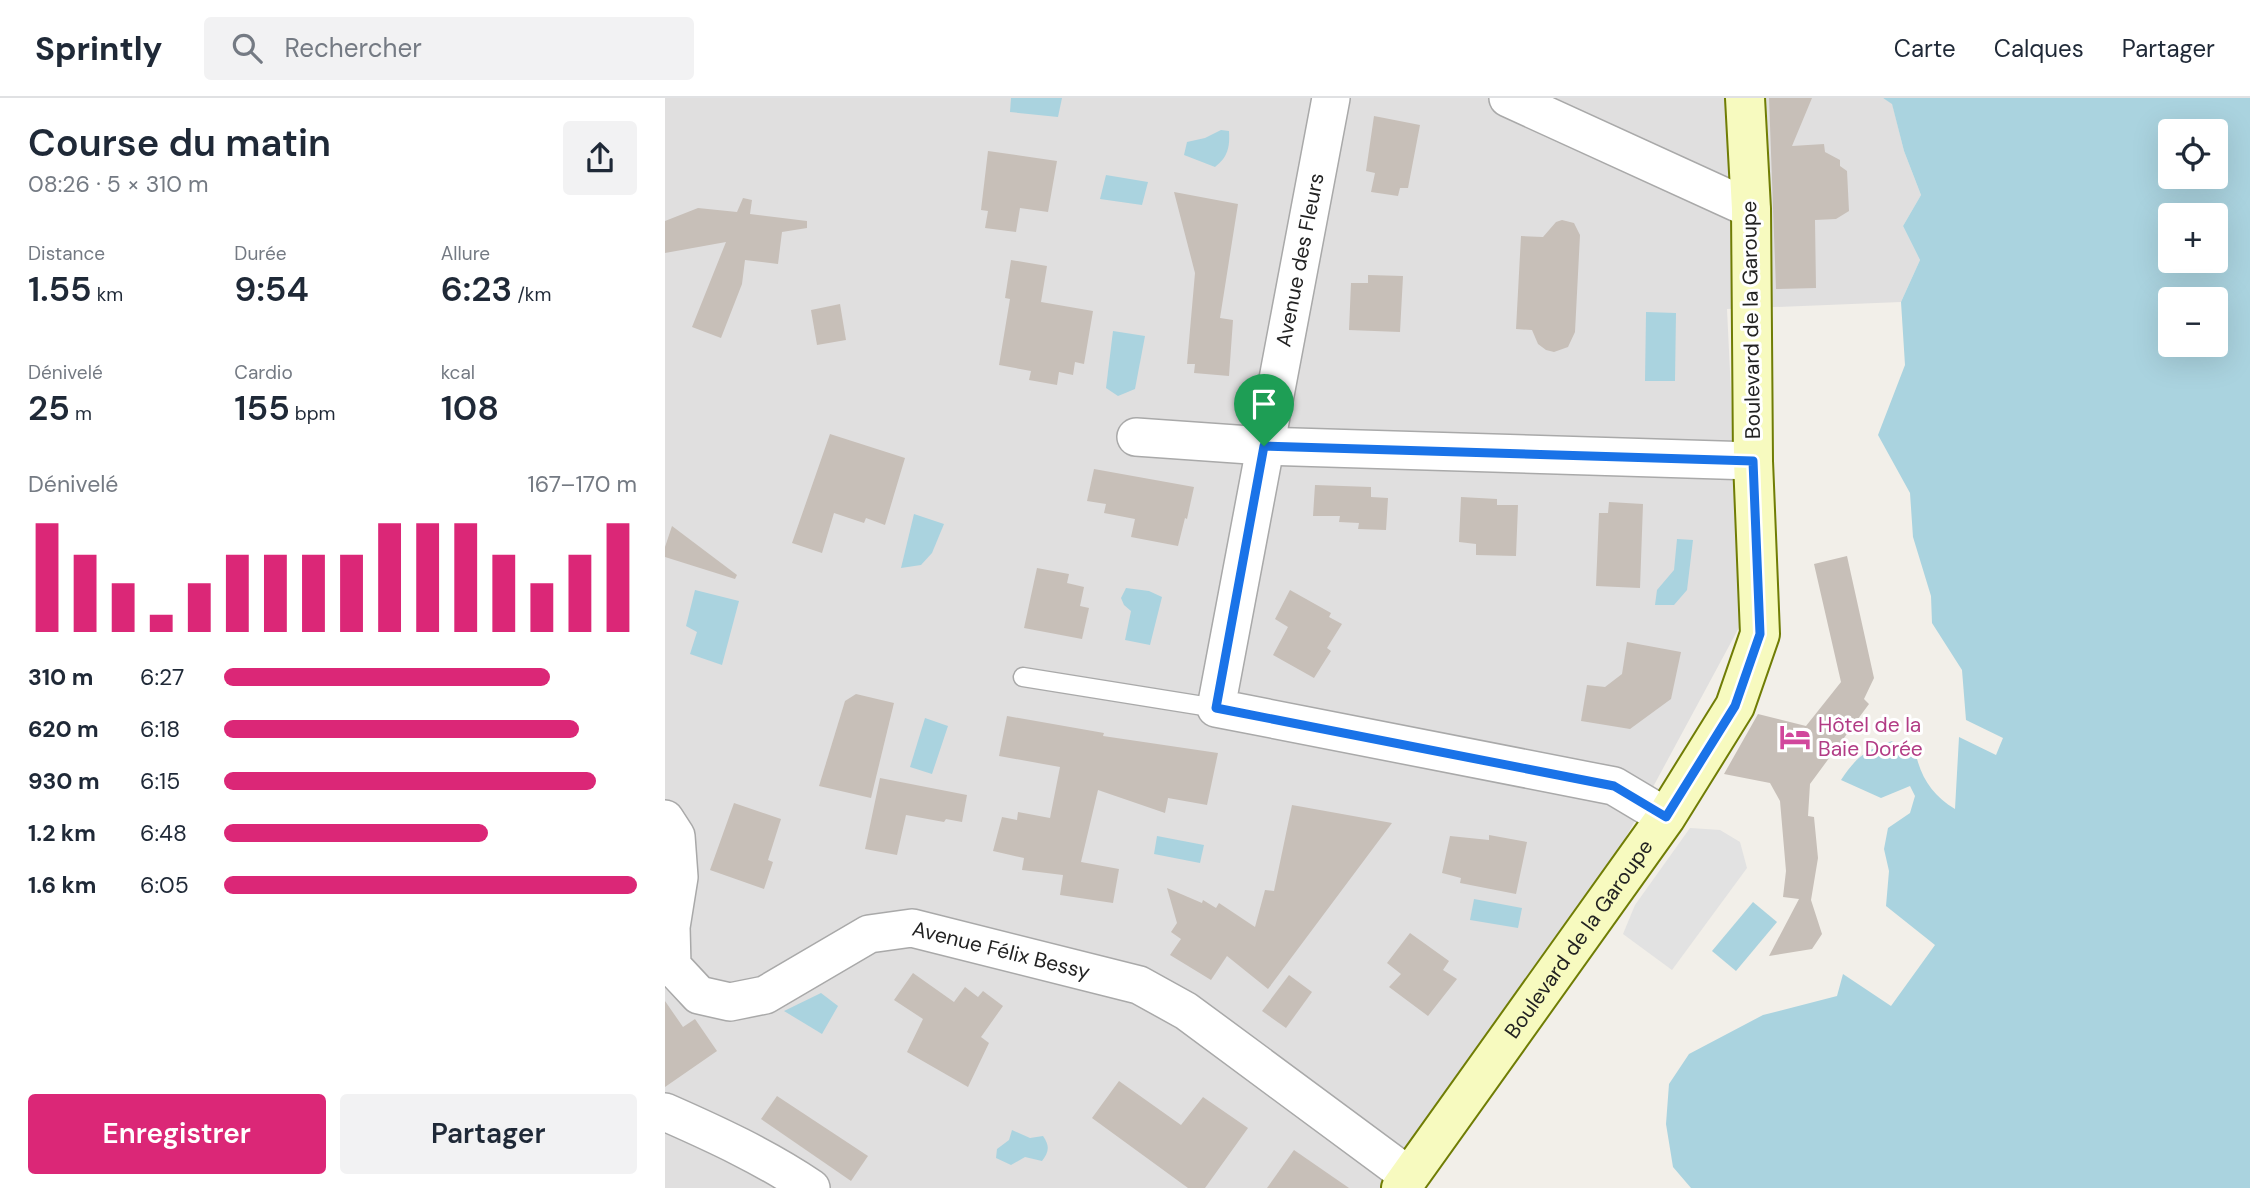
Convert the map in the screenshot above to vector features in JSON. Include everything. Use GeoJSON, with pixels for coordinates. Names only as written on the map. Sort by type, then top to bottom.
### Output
{"type":"FeatureCollection","features":[{"type":"Feature","properties":{"kind":"street","name":"Avenue des Fleurs"},"geometry":{"type":"LineString","coordinates":[[1216,708],[1331,98]]}},
{"type":"Feature","properties":{"kind":"street"},"geometry":{"type":"LineString","coordinates":[[1508,98],[1751,209]]}},
{"type":"Feature","properties":{"kind":"street","name":"Boulevard de la Garoupe"},"geometry":{"type":"LineString","coordinates":[[1405,1182],[1666,817],[1735,706],[1760,634],[1753,461],[1751,209],[1745,98]]}},
{"type":"Feature","properties":{"kind":"street"},"geometry":{"type":"LineString","coordinates":[[1136,437],[1264,446],[1753,461]]}},
{"type":"Feature","properties":{"kind":"street"},"geometry":{"type":"LineString","coordinates":[[1216,708],[1614,786],[1666,817]]}},
{"type":"Feature","properties":{"kind":"street","name":"Avenue Félix Bessy"},"geometry":{"type":"LineString","coordinates":[[665,819],[676,836],[679,877],[671,927],[673,966],[699,995],[730,1002],[765,995],[869,934],[912,929],[1139,985],[1186,1011],[1405,1182]]}},
{"type":"Feature","properties":{"kind":"street"},"geometry":{"type":"LineString","coordinates":[[665,1112],[726,1139],[788,1172],[811,1188]]}},
{"type":"Feature","properties":{"kind":"lane"},"geometry":{"type":"LineString","coordinates":[[1023,677],[1216,708]]}},
{"type":"Feature","properties":{"kind":"shaded area"},"geometry":{"type":"Polygon","coordinates":[[[665,98],[1883,98],[1892,103],[1904,151],[1921,195],[1903,226],[1920,260],[1901,302],[1727,309],[1742,622],[1619,850],[1380,1188],[665,1188],[665,98]]]}},
{"type":"Feature","properties":{"kind":"shaded area"},"geometry":{"type":"Polygon","coordinates":[[[1690,828],[1720,830],[1740,842],[1747,868],[1672,970],[1623,934],[1635,905],[1690,828]]]}},
{"type":"Feature","properties":{"kind":"water"},"geometry":{"type":"Polygon","coordinates":[[[1011,98],[1062,98],[1058,117],[1010,112],[1011,98]]]}},
{"type":"Feature","properties":{"kind":"water"},"geometry":{"type":"Polygon","coordinates":[[[1883,98],[2250,98],[2250,1188],[1691,1188],[1673,1167],[1666,1124],[1669,1084],[1689,1054],[1763,1015],[1837,996],[1843,974],[1891,1006],[1935,945],[1886,906],[1889,871],[1884,849],[1888,828],[1910,813],[1915,796],[1910,786],[1881,798],[1841,780],[1847,772],[1862,755],[1892,741],[1897,748],[1915,751],[1929,785],[1955,809],[1959,737],[1996,755],[2003,738],[1966,720],[1962,670],[1932,623],[1931,596],[1913,537],[1910,493],[1878,435],[1905,365],[1901,302],[1920,260],[1903,226],[1921,195],[1904,151],[1892,104],[1883,98]]]}},
{"type":"Feature","properties":{"kind":"water"},"geometry":{"type":"Polygon","coordinates":[[[1221,130],[1229,131],[1228,147],[1223,159],[1215,167],[1184,155],[1187,142],[1205,138],[1221,130]]]}},
{"type":"Feature","properties":{"kind":"water"},"geometry":{"type":"Polygon","coordinates":[[[1106,175],[1148,182],[1142,205],[1100,199],[1106,175]]]}},
{"type":"Feature","properties":{"kind":"water"},"geometry":{"type":"Polygon","coordinates":[[[1646,312],[1676,313],[1675,381],[1645,381],[1646,312]]]}},
{"type":"Feature","properties":{"kind":"water"},"geometry":{"type":"Polygon","coordinates":[[[1113,331],[1145,336],[1135,389],[1118,396],[1106,388],[1113,331]]]}},
{"type":"Feature","properties":{"kind":"water"},"geometry":{"type":"Polygon","coordinates":[[[914,514],[944,524],[932,553],[921,565],[901,568],[914,514]]]}},
{"type":"Feature","properties":{"kind":"water"},"geometry":{"type":"Polygon","coordinates":[[[1677,539],[1693,540],[1687,590],[1674,605],[1655,605],[1657,590],[1674,570],[1677,539]]]}},
{"type":"Feature","properties":{"kind":"water"},"geometry":{"type":"Polygon","coordinates":[[[1126,588],[1149,591],[1162,597],[1150,645],[1125,640],[1131,611],[1121,598],[1126,588]]]}},
{"type":"Feature","properties":{"kind":"water"},"geometry":{"type":"Polygon","coordinates":[[[695,590],[739,601],[722,665],[690,654],[697,632],[686,626],[695,590]]]}},
{"type":"Feature","properties":{"kind":"water"},"geometry":{"type":"Polygon","coordinates":[[[925,718],[948,726],[932,774],[910,767],[925,718]]]}},
{"type":"Feature","properties":{"kind":"water"},"geometry":{"type":"Polygon","coordinates":[[[1157,836],[1204,845],[1200,863],[1154,854],[1157,836]]]}},
{"type":"Feature","properties":{"kind":"water"},"geometry":{"type":"Polygon","coordinates":[[[1474,899],[1522,908],[1518,928],[1470,920],[1474,899]]]}},
{"type":"Feature","properties":{"kind":"water"},"geometry":{"type":"Polygon","coordinates":[[[1753,902],[1777,922],[1736,971],[1712,951],[1753,902]]]}},
{"type":"Feature","properties":{"kind":"water"},"geometry":{"type":"Polygon","coordinates":[[[821,993],[838,1006],[822,1034],[784,1011],[821,993]]]}},
{"type":"Feature","properties":{"kind":"water"},"geometry":{"type":"Polygon","coordinates":[[[1012,1130],[1030,1138],[1043,1136],[1048,1149],[1042,1161],[1025,1157],[1011,1165],[996,1158],[997,1149],[1009,1140],[1012,1130]]]}},
{"type":"Feature","properties":{"kind":"building"},"geometry":{"type":"Polygon","coordinates":[[[1769,98],[1812,98],[1792,146],[1824,144],[1825,152],[1840,160],[1840,166],[1847,171],[1849,211],[1836,219],[1815,220],[1816,288],[1776,289],[1769,98]]]}},
{"type":"Feature","properties":{"kind":"building"},"geometry":{"type":"Polygon","coordinates":[[[1374,116],[1420,125],[1408,188],[1400,188],[1398,196],[1371,192],[1375,173],[1366,171],[1374,116]]]}},
{"type":"Feature","properties":{"kind":"building"},"geometry":{"type":"Polygon","coordinates":[[[988,151],[1057,161],[1048,212],[1020,208],[1016,232],[985,228],[988,211],[981,210],[988,151]]]}},
{"type":"Feature","properties":{"kind":"building"},"geometry":{"type":"Polygon","coordinates":[[[1174,192],[1238,204],[1220,318],[1233,320],[1229,376],[1194,373],[1195,364],[1187,364],[1195,273],[1174,192]]]}},
{"type":"Feature","properties":{"kind":"building"},"geometry":{"type":"Polygon","coordinates":[[[743,198],[752,200],[750,214],[807,221],[807,228],[782,232],[778,264],[745,260],[742,284],[721,338],[692,327],[726,242],[665,253],[665,221],[698,208],[737,212],[743,198]]]}},
{"type":"Feature","properties":{"kind":"building"},"geometry":{"type":"Polygon","coordinates":[[[1562,220],[1574,223],[1580,235],[1575,332],[1568,347],[1554,352],[1538,344],[1532,330],[1516,329],[1521,236],[1543,237],[1556,222],[1562,220]]]}},
{"type":"Feature","properties":{"kind":"building"},"geometry":{"type":"Polygon","coordinates":[[[1011,260],[1047,266],[1041,302],[1093,311],[1084,364],[1075,362],[1073,375],[1059,372],[1057,385],[1029,380],[1031,371],[999,365],[1010,299],[1005,298],[1011,260]]]}},
{"type":"Feature","properties":{"kind":"building"},"geometry":{"type":"Polygon","coordinates":[[[1368,275],[1403,276],[1400,332],[1349,330],[1351,283],[1368,283],[1368,275]]]}},
{"type":"Feature","properties":{"kind":"building"},"geometry":{"type":"Polygon","coordinates":[[[840,304],[846,340],[817,345],[811,310],[840,304]]]}},
{"type":"Feature","properties":{"kind":"building"},"geometry":{"type":"Polygon","coordinates":[[[830,434],[905,458],[885,525],[866,518],[864,523],[834,513],[822,553],[792,543],[830,434]]]}},
{"type":"Feature","properties":{"kind":"building"},"geometry":{"type":"Polygon","coordinates":[[[1094,469],[1194,487],[1178,546],[1131,537],[1135,519],[1104,513],[1106,504],[1087,501],[1094,469]]]}},
{"type":"Feature","properties":{"kind":"building"},"geometry":{"type":"Polygon","coordinates":[[[1315,485],[1371,487],[1371,497],[1388,498],[1386,530],[1358,529],[1359,523],[1339,522],[1340,516],[1313,516],[1315,485]]]}},
{"type":"Feature","properties":{"kind":"building"},"geometry":{"type":"Polygon","coordinates":[[[1461,497],[1497,499],[1497,505],[1518,505],[1516,556],[1476,555],[1476,544],[1459,542],[1461,497]]]}},
{"type":"Feature","properties":{"kind":"building"},"geometry":{"type":"Polygon","coordinates":[[[1609,502],[1643,504],[1640,588],[1596,586],[1599,513],[1608,513],[1609,502]]]}},
{"type":"Feature","properties":{"kind":"building"},"geometry":{"type":"Polygon","coordinates":[[[672,526],[737,575],[735,579],[665,557],[665,547],[672,526]]]}},
{"type":"Feature","properties":{"kind":"building"},"geometry":{"type":"Polygon","coordinates":[[[1847,556],[1874,678],[1864,699],[1869,704],[1810,784],[1808,816],[1814,817],[1818,858],[1811,900],[1822,934],[1812,949],[1769,956],[1799,899],[1783,897],[1786,871],[1780,801],[1770,783],[1724,774],[1758,714],[1806,726],[1841,682],[1814,564],[1847,556]]]}},
{"type":"Feature","properties":{"kind":"building"},"geometry":{"type":"Polygon","coordinates":[[[1037,568],[1069,574],[1067,583],[1084,587],[1080,606],[1089,608],[1082,639],[1024,628],[1037,568]]]}},
{"type":"Feature","properties":{"kind":"building"},"geometry":{"type":"Polygon","coordinates":[[[1290,590],[1331,613],[1329,617],[1342,624],[1327,648],[1331,651],[1314,678],[1273,655],[1288,627],[1275,619],[1290,590]]]}},
{"type":"Feature","properties":{"kind":"building"},"geometry":{"type":"Polygon","coordinates":[[[1627,642],[1681,652],[1671,699],[1630,729],[1581,721],[1587,685],[1605,687],[1622,674],[1627,642]]]}},
{"type":"Feature","properties":{"kind":"building"},"geometry":{"type":"Polygon","coordinates":[[[856,694],[894,703],[871,798],[819,786],[845,701],[856,694]]]}},
{"type":"Feature","properties":{"kind":"building"},"geometry":{"type":"Polygon","coordinates":[[[1007,716],[1104,733],[1103,736],[1218,753],[1207,805],[1168,798],[1165,813],[1098,790],[1081,862],[1119,869],[1113,903],[1060,895],[1063,875],[1022,870],[1024,858],[993,851],[1002,817],[1017,820],[1018,812],[1050,818],[1060,767],[999,756],[1007,716]]]}},
{"type":"Feature","properties":{"kind":"building"},"geometry":{"type":"Polygon","coordinates":[[[880,778],[967,795],[962,822],[946,819],[944,822],[906,815],[897,855],[865,849],[880,778]]]}},
{"type":"Feature","properties":{"kind":"building"},"geometry":{"type":"Polygon","coordinates":[[[734,803],[781,819],[768,860],[773,862],[764,889],[710,870],[734,803]]]}},
{"type":"Feature","properties":{"kind":"building"},"geometry":{"type":"Polygon","coordinates":[[[1292,805],[1392,823],[1268,989],[1227,956],[1211,980],[1170,955],[1181,939],[1171,932],[1177,923],[1167,888],[1202,903],[1203,900],[1216,908],[1219,903],[1255,927],[1265,890],[1274,891],[1292,805]]]}},
{"type":"Feature","properties":{"kind":"building"},"geometry":{"type":"Polygon","coordinates":[[[1489,835],[1527,842],[1516,894],[1460,883],[1461,878],[1442,873],[1450,836],[1489,840],[1489,835]]]}},
{"type":"Feature","properties":{"kind":"building"},"geometry":{"type":"Polygon","coordinates":[[[1410,933],[1449,961],[1443,970],[1457,979],[1428,1016],[1389,987],[1401,974],[1387,963],[1410,933]]]}},
{"type":"Feature","properties":{"kind":"building"},"geometry":{"type":"Polygon","coordinates":[[[913,973],[954,1002],[965,987],[978,997],[983,991],[1003,1006],[981,1037],[989,1043],[968,1087],[907,1052],[923,1019],[894,1000],[913,973]]]}},
{"type":"Feature","properties":{"kind":"building"},"geometry":{"type":"Polygon","coordinates":[[[1289,975],[1312,992],[1286,1028],[1262,1011],[1289,975]]]}},
{"type":"Feature","properties":{"kind":"building"},"geometry":{"type":"Polygon","coordinates":[[[665,1001],[683,1027],[695,1019],[717,1051],[665,1087],[665,1001]]]}},
{"type":"Feature","properties":{"kind":"building"},"geometry":{"type":"Polygon","coordinates":[[[1119,1081],[1181,1125],[1203,1097],[1248,1128],[1205,1188],[1188,1188],[1092,1118],[1119,1081]]]}},
{"type":"Feature","properties":{"kind":"building"},"geometry":{"type":"Polygon","coordinates":[[[777,1096],[868,1156],[851,1181],[761,1119],[777,1096]]]}},
{"type":"Feature","properties":{"kind":"building"},"geometry":{"type":"Polygon","coordinates":[[[1294,1150],[1349,1188],[1267,1188],[1294,1150]]]}},
{"type":"Feature","properties":{"kind":"place","name":"Hôtel de la Baie Dorée"},"geometry":{"type":"Point","coordinates":[1795,737]}},
{"type":"Feature","properties":{"kind":"route"},"geometry":{"type":"LineString","coordinates":[[1264,446],[1753,461],[1760,634],[1735,706],[1666,817],[1614,786],[1216,708],[1264,446]]}}]}
